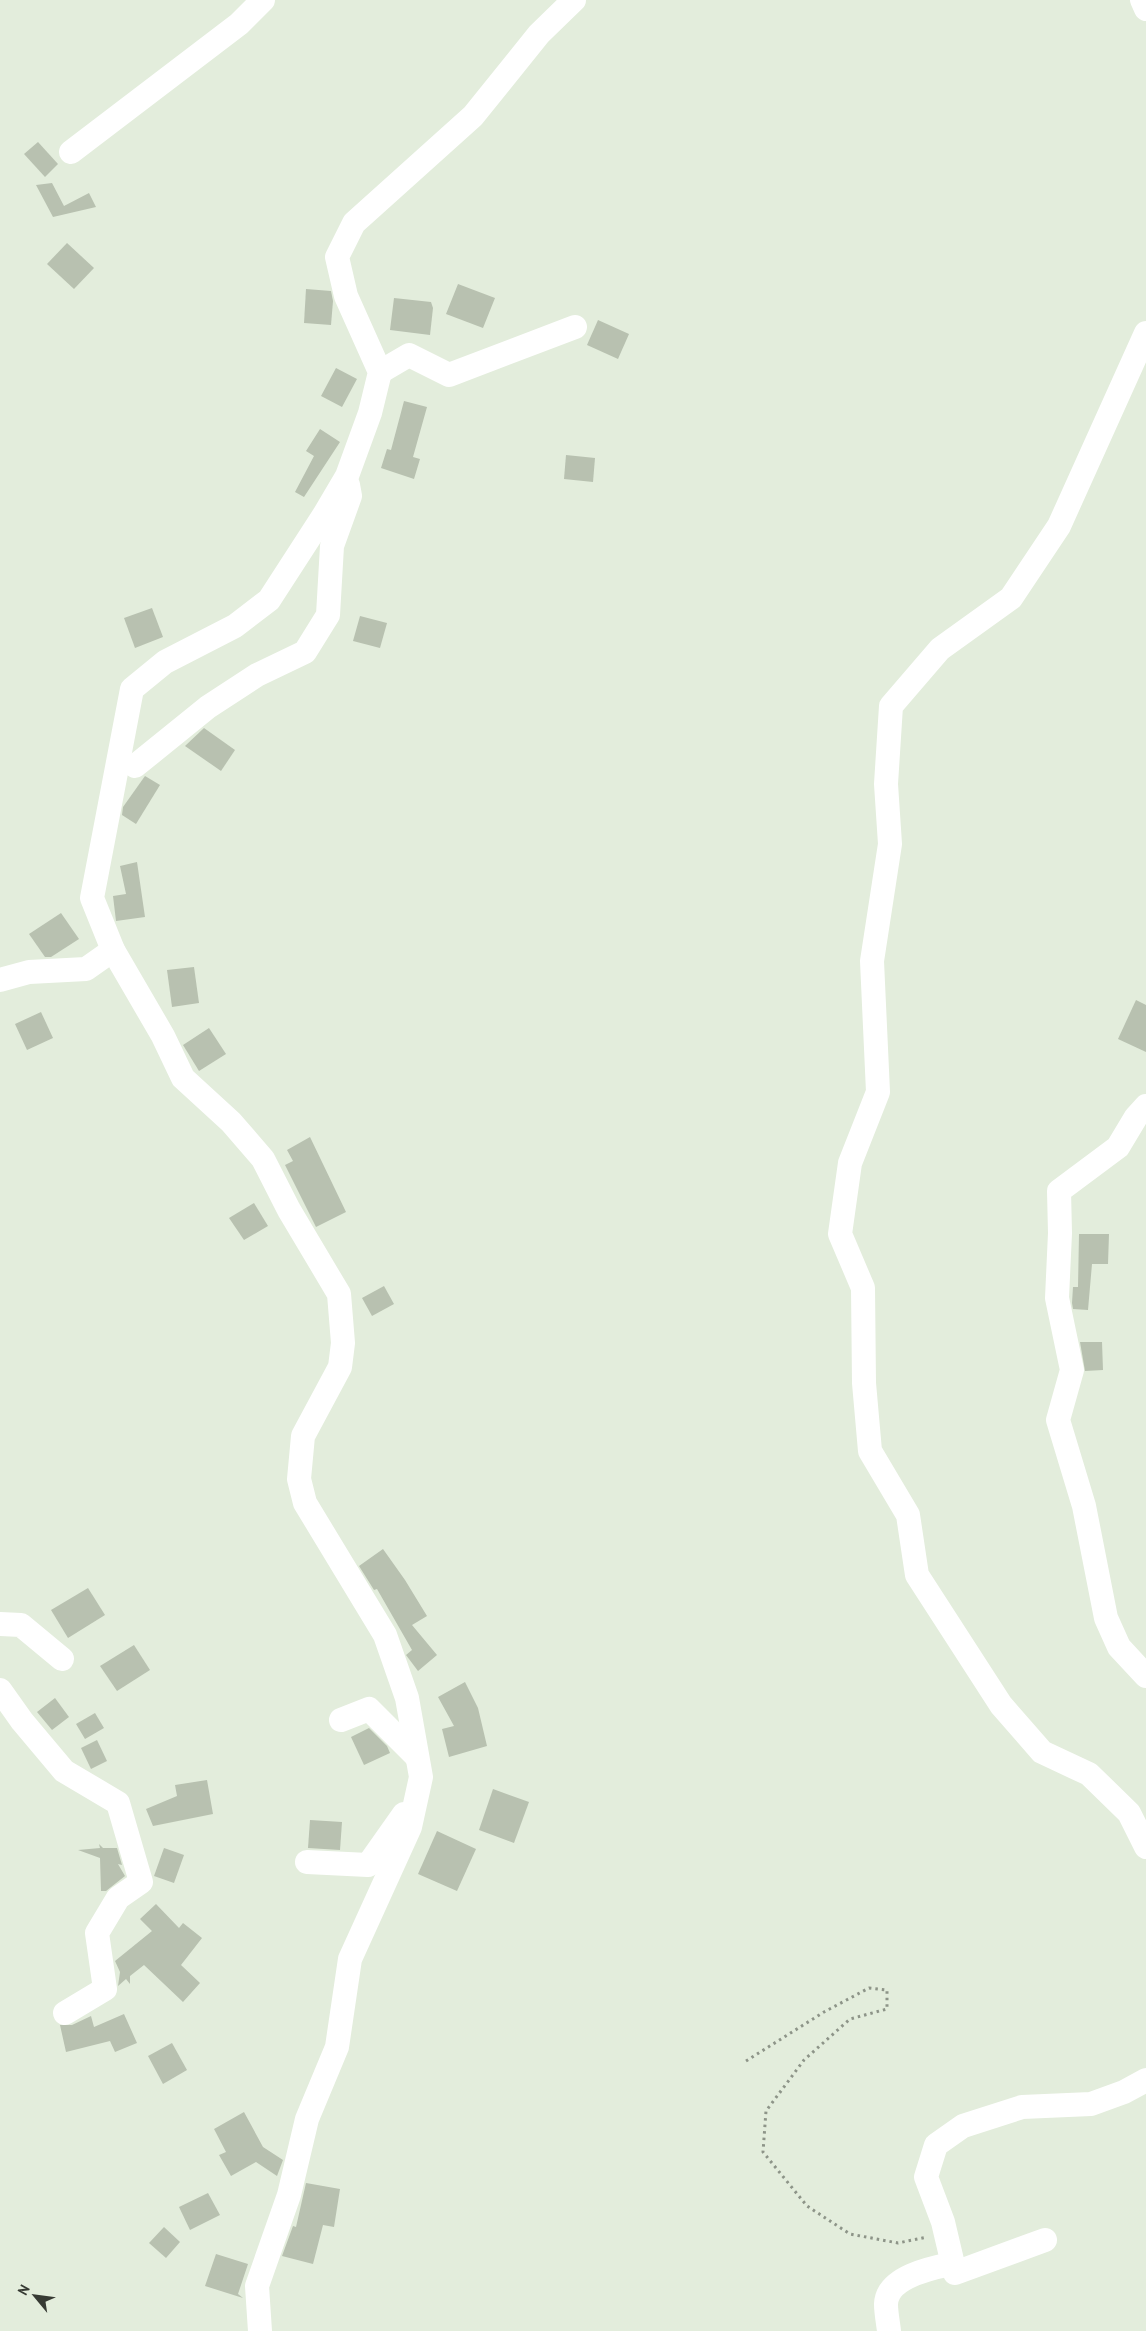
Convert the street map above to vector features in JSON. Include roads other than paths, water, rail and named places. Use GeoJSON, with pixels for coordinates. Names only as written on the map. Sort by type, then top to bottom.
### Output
{"type":"FeatureCollection","features":[{"type":"Feature","properties":{"kind":"street"},"geometry":{"type":"LineString","coordinates":[[70,152],[240,24],[263,0]]}},
{"type":"Feature","properties":{"kind":"street"},"geometry":{"type":"LineString","coordinates":[[260,2331],[257,2286],[289,2195],[307,2119],[337,2047],[350,1959],[410,1827],[421,1777],[407,1698],[385,1635],[305,1503],[299,1479],[299,1458],[303,1436],[340,1367],[343,1343],[339,1294],[289,1210],[263,1159],[231,1122],[183,1078],[163,1036],[113,950],[92,898],[132,689],[165,662],[235,626],[269,600],[347,476],[370,413],[380,372],[346,296],[337,257],[354,223],[473,116],[539,34],[574,0]]}},
{"type":"Feature","properties":{"kind":"street"},"geometry":{"type":"LineString","coordinates":[[1142,0],[1146,9]]}},
{"type":"Feature","properties":{"kind":"street"},"geometry":{"type":"LineString","coordinates":[[380,372],[409,356],[449,375],[575,327]]}},
{"type":"Feature","properties":{"kind":"street"},"geometry":{"type":"LineString","coordinates":[[1146,333],[1058,526],[1011,598],[940,649],[891,706],[886,784],[890,844],[872,960],[878,1092],[850,1162],[840,1234],[863,1288],[864,1383],[870,1451],[908,1515],[917,1575],[1001,1705],[1042,1752],[1089,1774],[1129,1813],[1146,1847]]}},
{"type":"Feature","properties":{"kind":"street"},"geometry":{"type":"LineString","coordinates":[[135,766],[208,707],[257,675],[305,652],[328,614],[332,546],[350,496],[347,476]]}},
{"type":"Feature","properties":{"kind":"street"},"geometry":{"type":"LineString","coordinates":[[0,980],[29,972],[86,969],[113,950]]}},
{"type":"Feature","properties":{"kind":"street"},"geometry":{"type":"LineString","coordinates":[[1146,1106],[1118,1147],[1060,1191],[1057,1298],[1072,1370],[1058,1420],[1084,1506],[1106,1618],[1119,1647],[1146,1676]]}},
{"type":"Feature","properties":{"kind":"street"},"geometry":{"type":"LineString","coordinates":[[0,1624],[21,1625],[62,1659]]}},
{"type":"Feature","properties":{"kind":"street"},"geometry":{"type":"LineString","coordinates":[[0,1690],[22,1721],[64,1771],[118,1803],[141,1882],[118,1898],[97,1933],[105,1989],[65,2013]]}},
{"type":"Feature","properties":{"kind":"street"},"geometry":{"type":"LineString","coordinates":[[341,1720],[369,1709],[418,1757]]}},
{"type":"Feature","properties":{"kind":"street"},"geometry":{"type":"LineString","coordinates":[[307,1862],[368,1864],[417,1797]]}},
{"type":"Feature","properties":{"kind":"street"},"geometry":{"type":"LineString","coordinates":[[1045,2240],[955,2273],[944,2226],[926,2177],[936,2145],[963,2126],[1022,2107],[1091,2104],[1124,2092],[1146,2080]]}},
{"type":"Feature","properties":{"kind":"street"},"geometry":{"type":"LineString","coordinates":[[889,2331],[886,2302],[896,2283],[926,2269],[952,2264]]}}]}
